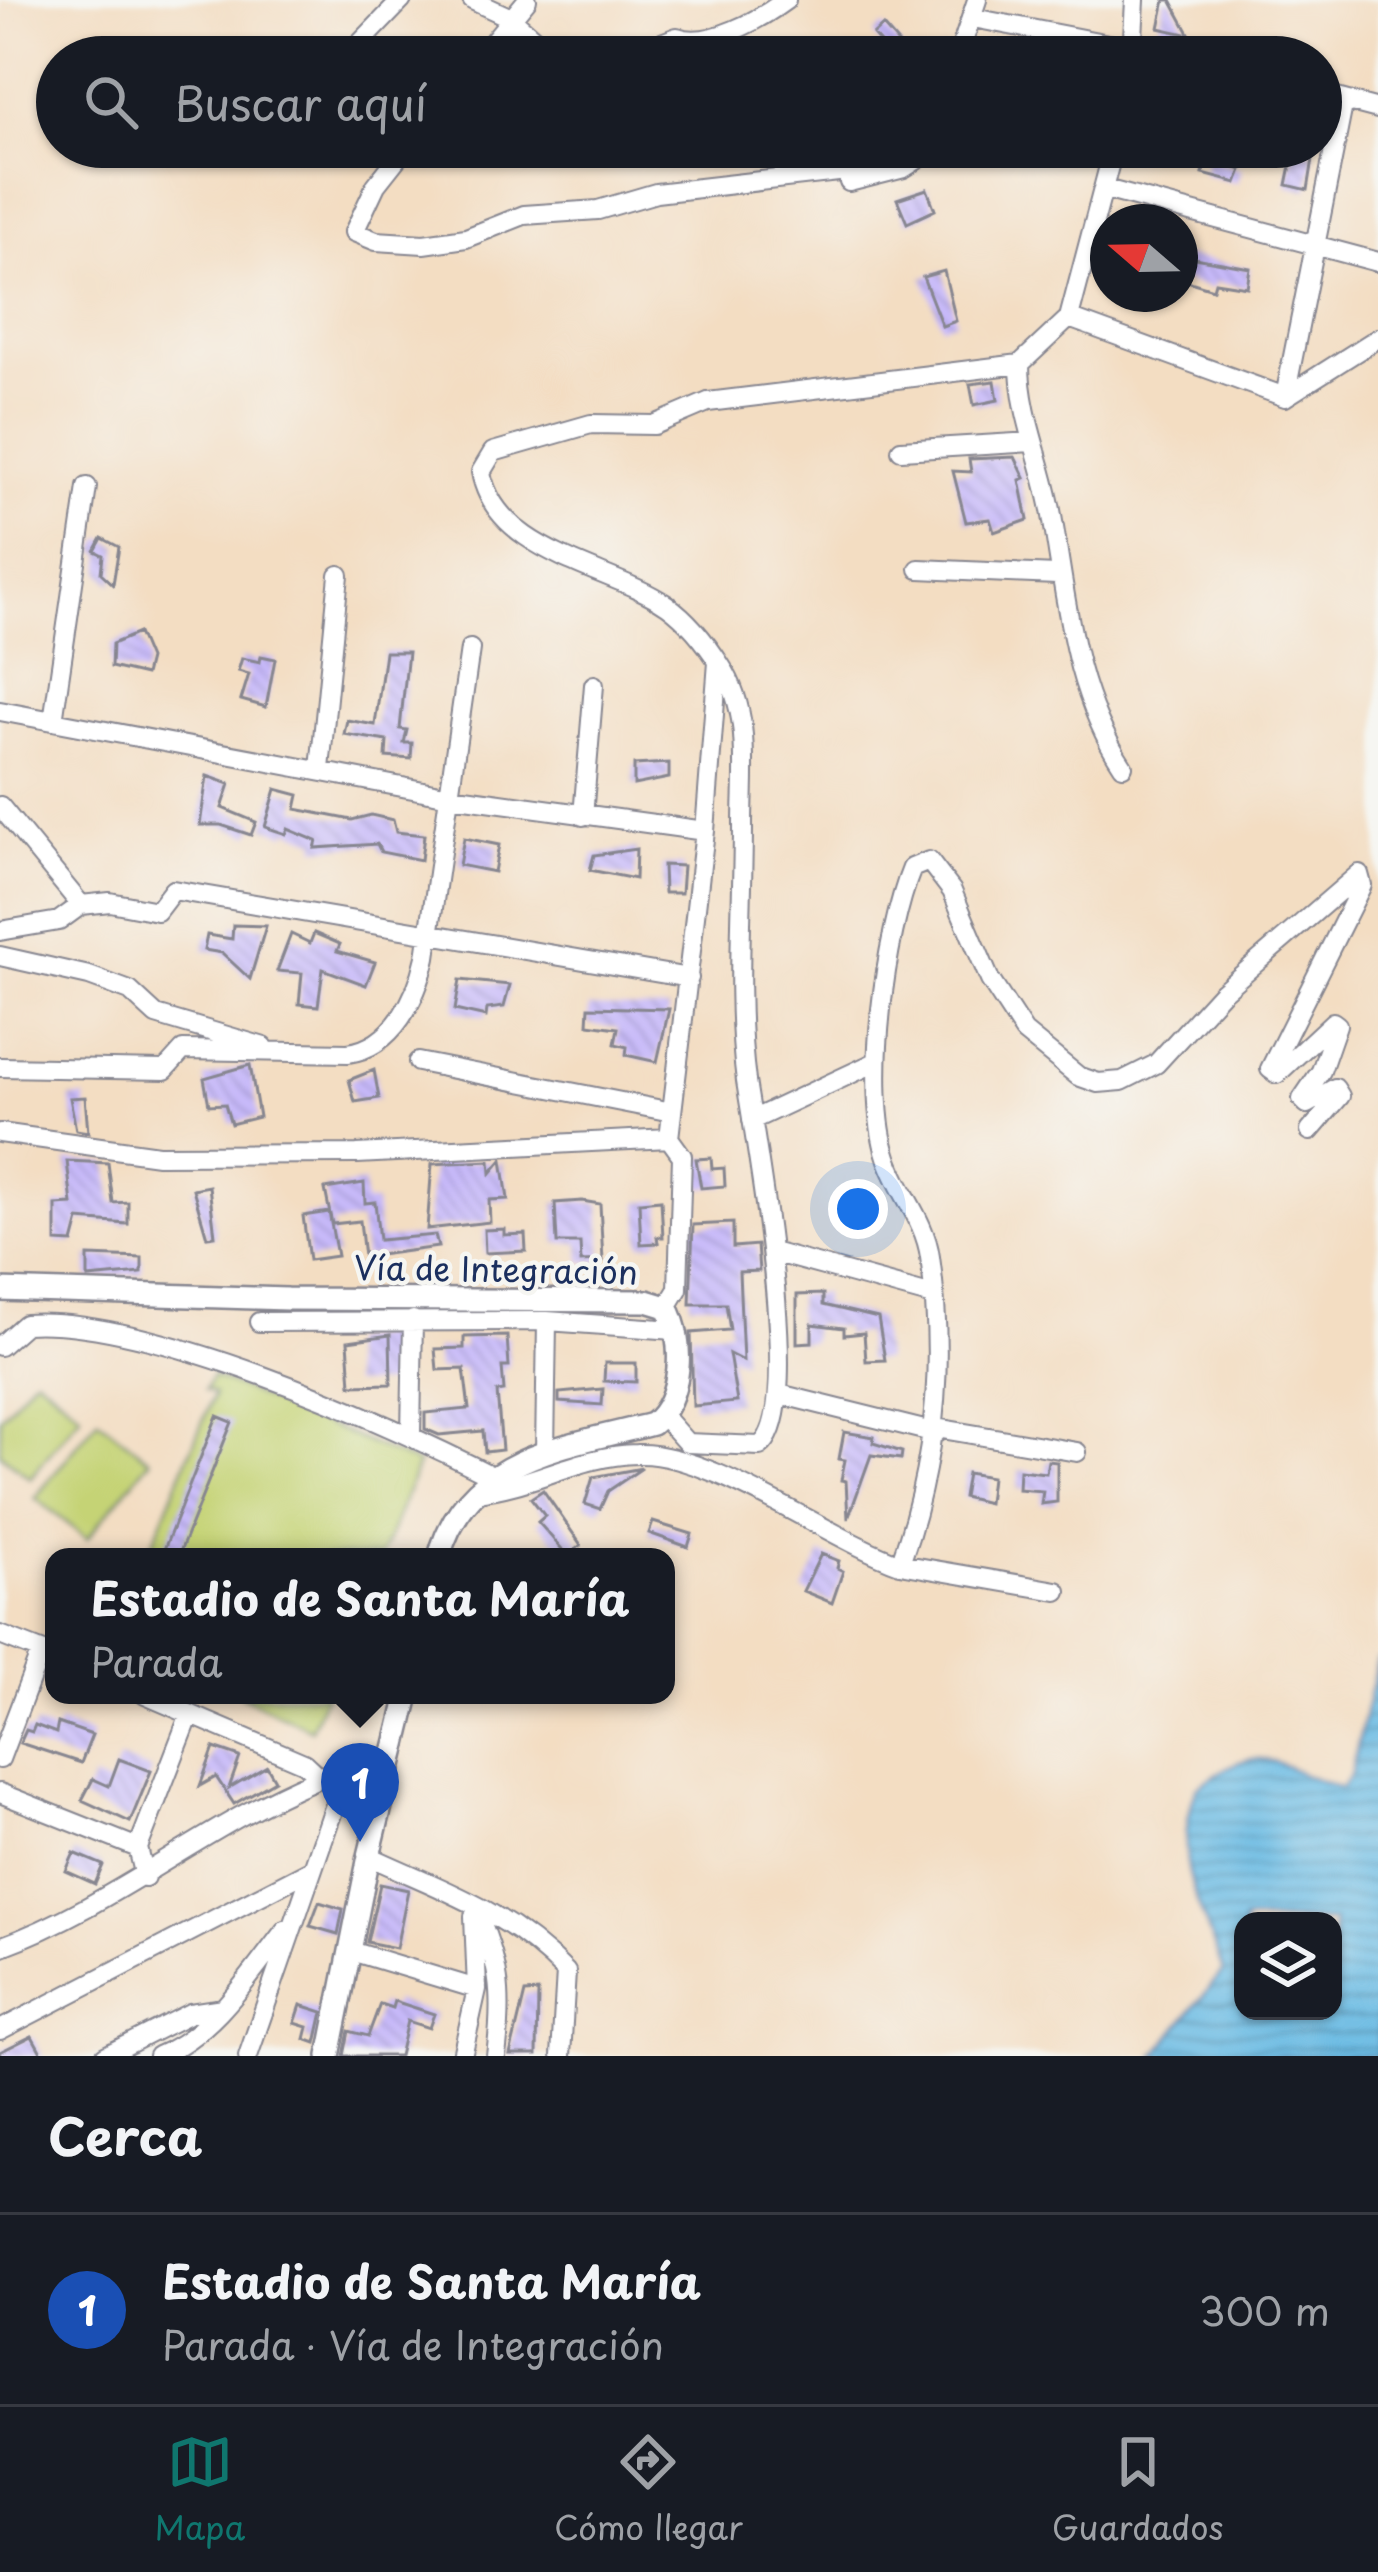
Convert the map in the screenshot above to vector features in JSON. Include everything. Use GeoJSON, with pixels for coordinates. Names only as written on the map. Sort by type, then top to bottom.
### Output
{"type":"FeatureCollection","features":[{"type":"Feature","properties":{"kind":"main road","name":"Vía de Integración"},"geometry":{"type":"LineString","coordinates":[[0,1290],[287,1299],[647,1301],[667,1307],[675,1330],[675,1389],[662,1416]]}},
{"type":"Feature","properties":{"kind":"main road"},"geometry":{"type":"LineString","coordinates":[[443,1548],[452,1515],[494,1477],[545,1452],[652,1424],[662,1416]]}},
{"type":"Feature","properties":{"kind":"main road"},"geometry":{"type":"LineString","coordinates":[[329,2056],[368,1856],[406,1704]]}},
{"type":"Feature","properties":{"kind":"street"},"geometry":{"type":"LineString","coordinates":[[367,36],[402,0]]}},
{"type":"Feature","properties":{"kind":"street"},"geometry":{"type":"LineString","coordinates":[[472,0],[512,19],[532,36]]}},
{"type":"Feature","properties":{"kind":"street"},"geometry":{"type":"LineString","coordinates":[[498,36],[527,0]]}},
{"type":"Feature","properties":{"kind":"street"},"geometry":{"type":"LineString","coordinates":[[706,36],[739,27],[786,0]]}},
{"type":"Feature","properties":{"kind":"street"},"geometry":{"type":"LineString","coordinates":[[1134,36],[1135,0]]}},
{"type":"Feature","properties":{"kind":"street"},"geometry":{"type":"LineString","coordinates":[[975,9],[1074,36]]}},
{"type":"Feature","properties":{"kind":"street"},"geometry":{"type":"LineString","coordinates":[[1342,109],[1344,100],[1378,109]]}},
{"type":"Feature","properties":{"kind":"street"},"geometry":{"type":"LineString","coordinates":[[389,168],[354,232],[376,241],[424,244],[466,238],[524,215],[598,210],[656,193],[849,168]]}},
{"type":"Feature","properties":{"kind":"street"},"geometry":{"type":"LineString","coordinates":[[849,182],[904,168]]}},
{"type":"Feature","properties":{"kind":"street"},"geometry":{"type":"LineString","coordinates":[[662,1416],[687,1443],[760,1445],[777,1422],[772,1252],[742,1038],[742,719],[718,662],[668,606],[559,556],[493,506],[481,472],[493,452],[591,424],[654,425],[708,402],[1020,364],[1069,318],[1110,168]]}},
{"type":"Feature","properties":{"kind":"street"},"geometry":{"type":"LineString","coordinates":[[1286,397],[1329,168]]}},
{"type":"Feature","properties":{"kind":"street"},"geometry":{"type":"LineString","coordinates":[[1105,189],[1378,262]]}},
{"type":"Feature","properties":{"kind":"street"},"geometry":{"type":"LineString","coordinates":[[1069,318],[1286,397]]}},
{"type":"Feature","properties":{"kind":"street"},"geometry":{"type":"LineString","coordinates":[[1286,397],[1378,338]]}},
{"type":"Feature","properties":{"kind":"street"},"geometry":{"type":"LineString","coordinates":[[1020,364],[1051,511],[1058,575],[1088,706],[1123,766]]}},
{"type":"Feature","properties":{"kind":"street"},"geometry":{"type":"LineString","coordinates":[[901,450],[1034,442]]}},
{"type":"Feature","properties":{"kind":"street"},"geometry":{"type":"LineString","coordinates":[[53,721],[87,488]]}},
{"type":"Feature","properties":{"kind":"street"},"geometry":{"type":"LineString","coordinates":[[919,569],[1058,575]]}},
{"type":"Feature","properties":{"kind":"street"},"geometry":{"type":"LineString","coordinates":[[320,770],[338,575]]}},
{"type":"Feature","properties":{"kind":"street"},"geometry":{"type":"LineString","coordinates":[[0,1067],[165,1070],[183,1050],[292,1055],[364,1051],[383,1036],[418,990],[470,649]]}},
{"type":"Feature","properties":{"kind":"street"},"geometry":{"type":"LineString","coordinates":[[667,1307],[678,1289],[682,1156],[669,1138],[705,831],[718,662]]}},
{"type":"Feature","properties":{"kind":"street"},"geometry":{"type":"LineString","coordinates":[[583,816],[594,685]]}},
{"type":"Feature","properties":{"kind":"street"},"geometry":{"type":"LineString","coordinates":[[0,711],[450,796],[705,831]]}},
{"type":"Feature","properties":{"kind":"street"},"geometry":{"type":"LineString","coordinates":[[0,806],[81,905]]}},
{"type":"Feature","properties":{"kind":"street"},"geometry":{"type":"LineString","coordinates":[[900,1564],[936,1430],[933,1296],[926,1238],[887,1160],[876,1062],[903,889],[912,868],[929,862],[952,891],[990,980],[1024,1032],[1078,1076],[1098,1083],[1122,1081],[1156,1064],[1237,979],[1355,875],[1370,870]]}},
{"type":"Feature","properties":{"kind":"street"},"geometry":{"type":"LineString","coordinates":[[1310,1131],[1340,1096],[1335,1088],[1307,1104],[1302,1099],[1321,1071],[1337,1025],[1333,1022],[1277,1074],[1270,1069],[1370,870]]}},
{"type":"Feature","properties":{"kind":"street"},"geometry":{"type":"LineString","coordinates":[[0,931],[59,921],[81,905],[110,902],[157,911],[173,890],[429,929],[689,978]]}},
{"type":"Feature","properties":{"kind":"street"},"geometry":{"type":"LineString","coordinates":[[0,956],[89,976],[130,991],[156,1015],[292,1055]]}},
{"type":"Feature","properties":{"kind":"street"},"geometry":{"type":"LineString","coordinates":[[418,1062],[672,1112]]}},
{"type":"Feature","properties":{"kind":"street"},"geometry":{"type":"LineString","coordinates":[[752,1120],[876,1062]]}},
{"type":"Feature","properties":{"kind":"street"},"geometry":{"type":"LineString","coordinates":[[0,1133],[158,1155],[357,1154],[669,1138]]}},
{"type":"Feature","properties":{"kind":"street"},"geometry":{"type":"LineString","coordinates":[[772,1252],[933,1296]]}},
{"type":"Feature","properties":{"kind":"street"},"geometry":{"type":"LineString","coordinates":[[411,1435],[412,1320]]}},
{"type":"Feature","properties":{"kind":"street"},"geometry":{"type":"LineString","coordinates":[[259,1322],[547,1322],[675,1330]]}},
{"type":"Feature","properties":{"kind":"street"},"geometry":{"type":"LineString","coordinates":[[545,1452],[547,1322]]}},
{"type":"Feature","properties":{"kind":"street"},"geometry":{"type":"LineString","coordinates":[[0,1346],[25,1324],[118,1332],[411,1435],[494,1477]]}},
{"type":"Feature","properties":{"kind":"street"},"geometry":{"type":"LineString","coordinates":[[779,1394],[936,1430],[1077,1452]]}},
{"type":"Feature","properties":{"kind":"street"},"geometry":{"type":"LineString","coordinates":[[474,1492],[506,1489],[594,1458],[641,1453],[710,1474],[900,1564],[1057,1591]]}},
{"type":"Feature","properties":{"kind":"street"},"geometry":{"type":"LineString","coordinates":[[0,1635],[45,1653]]}},
{"type":"Feature","properties":{"kind":"street"},"geometry":{"type":"LineString","coordinates":[[0,1759],[45,1658]]}},
{"type":"Feature","properties":{"kind":"street"},"geometry":{"type":"LineString","coordinates":[[166,1704],[304,1763],[319,1777]]}},
{"type":"Feature","properties":{"kind":"street"},"geometry":{"type":"LineString","coordinates":[[145,1877],[138,1848],[190,1714]]}},
{"type":"Feature","properties":{"kind":"street"},"geometry":{"type":"LineString","coordinates":[[0,1948],[145,1877],[187,1848],[319,1777],[388,1771]]}},
{"type":"Feature","properties":{"kind":"street"},"geometry":{"type":"LineString","coordinates":[[248,2056],[345,1776]]}},
{"type":"Feature","properties":{"kind":"street"},"geometry":{"type":"LineString","coordinates":[[0,1793],[138,1848]]}},
{"type":"Feature","properties":{"kind":"street"},"geometry":{"type":"LineString","coordinates":[[368,1856],[508,1919],[566,1972],[562,2056]]}},
{"type":"Feature","properties":{"kind":"street"},"geometry":{"type":"LineString","coordinates":[[0,2030],[312,1869]]}},
{"type":"Feature","properties":{"kind":"street"},"geometry":{"type":"LineString","coordinates":[[462,2056],[477,1990],[474,1905]]}},
{"type":"Feature","properties":{"kind":"street"},"geometry":{"type":"LineString","coordinates":[[474,1905],[491,1942],[504,1999],[496,2056]]}},
{"type":"Feature","properties":{"kind":"street"},"geometry":{"type":"LineString","coordinates":[[169,2054],[223,2008],[297,1916]]}},
{"type":"Feature","properties":{"kind":"street"},"geometry":{"type":"LineString","coordinates":[[0,1927],[26,1938]]}},
{"type":"Feature","properties":{"kind":"street"},"geometry":{"type":"LineString","coordinates":[[351,1952],[477,1990]]}},
{"type":"Feature","properties":{"kind":"street"},"geometry":{"type":"LineString","coordinates":[[105,2056],[190,2013],[223,2008]]}},
{"type":"Feature","properties":{"kind":"green space"},"geometry":{"type":"Polygon","coordinates":[[[35,1376],[81,1414],[30,1478],[0,1453],[0,1418],[35,1376]]]}},
{"type":"Feature","properties":{"kind":"green space"},"geometry":{"type":"Polygon","coordinates":[[[212,1376],[418,1464],[385,1548],[151,1548],[214,1394],[205,1390],[212,1376]]]}},
{"type":"Feature","properties":{"kind":"green space"},"geometry":{"type":"Polygon","coordinates":[[[98,1419],[150,1460],[87,1539],[35,1498],[98,1419]]]}},
{"type":"Feature","properties":{"kind":"green space"},"geometry":{"type":"Polygon","coordinates":[[[259,1704],[321,1704],[311,1729],[259,1704]]]}},
{"type":"Feature","properties":{"kind":"water"},"geometry":{"type":"Polygon","coordinates":[[[1378,1658],[1378,2056],[1155,2056],[1223,1971],[1187,1862],[1186,1840],[1196,1789],[1219,1772],[1254,1759],[1341,1788],[1351,1773],[1378,1658]]]}},
{"type":"Feature","properties":{"kind":"building"},"geometry":{"type":"Polygon","coordinates":[[[1165,0],[1171,0],[1190,35],[1159,28],[1165,0]]]}},
{"type":"Feature","properties":{"kind":"building"},"geometry":{"type":"Polygon","coordinates":[[[883,26],[892,36],[874,36],[883,26]]]}},
{"type":"Feature","properties":{"kind":"building"},"geometry":{"type":"Polygon","coordinates":[[[1204,168],[1242,170],[1237,183],[1203,174],[1204,168]]]}},
{"type":"Feature","properties":{"kind":"building"},"geometry":{"type":"Polygon","coordinates":[[[1290,168],[1312,168],[1308,190],[1287,185],[1290,168]]]}},
{"type":"Feature","properties":{"kind":"building"},"geometry":{"type":"Polygon","coordinates":[[[927,189],[935,210],[907,223],[897,199],[927,189]]]}},
{"type":"Feature","properties":{"kind":"building"},"geometry":{"type":"Polygon","coordinates":[[[1198,259],[1250,268],[1247,287],[1215,282],[1213,289],[1198,284],[1198,259]]]}},
{"type":"Feature","properties":{"kind":"building"},"geometry":{"type":"Polygon","coordinates":[[[944,271],[956,321],[942,326],[923,277],[944,271]]]}},
{"type":"Feature","properties":{"kind":"building"},"geometry":{"type":"Polygon","coordinates":[[[995,381],[998,400],[974,405],[970,384],[995,381]]]}},
{"type":"Feature","properties":{"kind":"building"},"geometry":{"type":"Polygon","coordinates":[[[1015,457],[1025,478],[1020,480],[1028,520],[994,532],[990,519],[966,522],[953,471],[971,472],[969,459],[1015,457]]]}},
{"type":"Feature","properties":{"kind":"building"},"geometry":{"type":"Polygon","coordinates":[[[102,538],[119,547],[113,584],[101,573],[103,555],[95,551],[102,538]]]}},
{"type":"Feature","properties":{"kind":"building"},"geometry":{"type":"Polygon","coordinates":[[[138,633],[149,659],[145,675],[111,667],[112,644],[138,633]]]}},
{"type":"Feature","properties":{"kind":"building"},"geometry":{"type":"Polygon","coordinates":[[[385,652],[408,652],[400,729],[407,730],[404,743],[412,743],[411,759],[386,757],[387,741],[344,734],[347,720],[375,725],[385,652]]]}},
{"type":"Feature","properties":{"kind":"building"},"geometry":{"type":"Polygon","coordinates":[[[261,656],[275,659],[266,707],[241,700],[249,674],[238,671],[242,658],[260,662],[261,656]]]}},
{"type":"Feature","properties":{"kind":"building"},"geometry":{"type":"Polygon","coordinates":[[[669,763],[669,778],[634,785],[634,765],[669,763]]]}},
{"type":"Feature","properties":{"kind":"building"},"geometry":{"type":"Polygon","coordinates":[[[207,776],[230,784],[222,808],[256,822],[251,835],[221,825],[200,825],[207,776]]]}},
{"type":"Feature","properties":{"kind":"building"},"geometry":{"type":"Polygon","coordinates":[[[276,789],[299,795],[296,809],[352,820],[371,815],[393,820],[396,832],[424,835],[421,860],[381,852],[377,844],[315,848],[317,841],[288,829],[286,834],[265,827],[276,789]]]}},
{"type":"Feature","properties":{"kind":"building"},"geometry":{"type":"Polygon","coordinates":[[[464,838],[499,845],[494,872],[459,865],[464,838]]]}},
{"type":"Feature","properties":{"kind":"building"},"geometry":{"type":"Polygon","coordinates":[[[636,849],[635,879],[590,870],[594,855],[636,849]]]}},
{"type":"Feature","properties":{"kind":"building"},"geometry":{"type":"Polygon","coordinates":[[[663,865],[683,866],[681,893],[664,893],[663,865]]]}},
{"type":"Feature","properties":{"kind":"building"},"geometry":{"type":"Polygon","coordinates":[[[233,925],[266,926],[250,979],[222,953],[204,950],[207,935],[232,939],[233,925]]]}},
{"type":"Feature","properties":{"kind":"building"},"geometry":{"type":"Polygon","coordinates":[[[314,933],[340,944],[337,951],[375,962],[366,985],[323,969],[318,1006],[299,1004],[302,973],[277,971],[291,934],[310,943],[314,933]]]}},
{"type":"Feature","properties":{"kind":"building"},"geometry":{"type":"Polygon","coordinates":[[[460,980],[510,985],[504,1007],[487,1009],[486,1017],[455,1010],[460,980]]]}},
{"type":"Feature","properties":{"kind":"building"},"geometry":{"type":"Polygon","coordinates":[[[589,1007],[669,1009],[657,1062],[626,1055],[627,1047],[615,1044],[618,1028],[588,1024],[589,1007]]]}},
{"type":"Feature","properties":{"kind":"building"},"geometry":{"type":"Polygon","coordinates":[[[250,1065],[259,1117],[231,1124],[225,1104],[209,1105],[204,1078],[250,1065]]]}},
{"type":"Feature","properties":{"kind":"building"},"geometry":{"type":"Polygon","coordinates":[[[374,1070],[379,1098],[355,1102],[349,1080],[374,1070]]]}},
{"type":"Feature","properties":{"kind":"building"},"geometry":{"type":"Polygon","coordinates":[[[85,1097],[88,1132],[76,1130],[70,1098],[85,1097]]]}},
{"type":"Feature","properties":{"kind":"building"},"geometry":{"type":"Polygon","coordinates":[[[711,1158],[712,1169],[724,1168],[725,1186],[701,1188],[696,1159],[711,1158]]]}},
{"type":"Feature","properties":{"kind":"building"},"geometry":{"type":"Polygon","coordinates":[[[502,1160],[508,1199],[489,1200],[490,1222],[427,1229],[432,1164],[490,1161],[491,1173],[502,1160]]]}},
{"type":"Feature","properties":{"kind":"building"},"geometry":{"type":"Polygon","coordinates":[[[67,1161],[108,1163],[113,1203],[128,1202],[128,1224],[79,1220],[73,1243],[56,1242],[56,1205],[72,1204],[67,1161]]]}},
{"type":"Feature","properties":{"kind":"building"},"geometry":{"type":"Polygon","coordinates":[[[364,1183],[365,1203],[375,1202],[379,1240],[435,1235],[438,1247],[364,1257],[360,1221],[332,1224],[325,1189],[364,1183]]]}},
{"type":"Feature","properties":{"kind":"building"},"geometry":{"type":"Polygon","coordinates":[[[209,1186],[215,1236],[207,1237],[193,1189],[209,1186]]]}},
{"type":"Feature","properties":{"kind":"building"},"geometry":{"type":"Polygon","coordinates":[[[661,1200],[663,1237],[657,1237],[658,1243],[641,1244],[639,1202],[661,1200]]]}},
{"type":"Feature","properties":{"kind":"building"},"geometry":{"type":"Polygon","coordinates":[[[555,1203],[600,1204],[603,1261],[581,1262],[580,1243],[557,1243],[555,1203]]]}},
{"type":"Feature","properties":{"kind":"building"},"geometry":{"type":"Polygon","coordinates":[[[329,1212],[337,1256],[309,1260],[303,1216],[329,1212]]]}},
{"type":"Feature","properties":{"kind":"building"},"geometry":{"type":"Polygon","coordinates":[[[733,1223],[733,1247],[757,1245],[759,1271],[739,1272],[743,1361],[729,1354],[737,1402],[693,1406],[691,1333],[730,1330],[726,1304],[690,1304],[693,1225],[733,1223]]]}},
{"type":"Feature","properties":{"kind":"building"},"geometry":{"type":"Polygon","coordinates":[[[504,1229],[504,1235],[525,1234],[526,1251],[485,1253],[484,1230],[504,1229]]]}},
{"type":"Feature","properties":{"kind":"building"},"geometry":{"type":"Polygon","coordinates":[[[88,1256],[142,1258],[142,1273],[88,1278],[88,1256]]]}},
{"type":"Feature","properties":{"kind":"building"},"geometry":{"type":"Polygon","coordinates":[[[823,1294],[823,1305],[878,1318],[885,1360],[866,1361],[864,1333],[844,1335],[844,1328],[812,1324],[812,1342],[797,1343],[797,1295],[823,1294]]]}},
{"type":"Feature","properties":{"kind":"building"},"geometry":{"type":"Polygon","coordinates":[[[390,1335],[391,1384],[351,1385],[348,1341],[390,1335]]]}},
{"type":"Feature","properties":{"kind":"building"},"geometry":{"type":"Polygon","coordinates":[[[507,1336],[509,1367],[502,1367],[504,1391],[497,1392],[502,1450],[485,1452],[483,1431],[439,1435],[425,1429],[425,1413],[469,1409],[464,1369],[437,1370],[435,1349],[464,1348],[464,1337],[507,1336]]]}},
{"type":"Feature","properties":{"kind":"building"},"geometry":{"type":"Polygon","coordinates":[[[605,1363],[636,1363],[636,1382],[604,1381],[605,1363]]]}},
{"type":"Feature","properties":{"kind":"building"},"geometry":{"type":"Polygon","coordinates":[[[603,1389],[602,1405],[559,1402],[559,1393],[603,1389]]]}},
{"type":"Feature","properties":{"kind":"building"},"geometry":{"type":"Polygon","coordinates":[[[217,1416],[232,1422],[182,1548],[165,1548],[217,1416]]]}},
{"type":"Feature","properties":{"kind":"building"},"geometry":{"type":"Polygon","coordinates":[[[844,1432],[874,1437],[873,1443],[902,1452],[901,1459],[871,1455],[848,1519],[846,1481],[841,1480],[845,1460],[839,1459],[844,1432]]]}},
{"type":"Feature","properties":{"kind":"building"},"geometry":{"type":"Polygon","coordinates":[[[1048,1461],[1057,1462],[1057,1502],[1041,1504],[1043,1491],[1018,1489],[1019,1470],[1046,1473],[1048,1461]]]}},
{"type":"Feature","properties":{"kind":"building"},"geometry":{"type":"Polygon","coordinates":[[[642,1468],[608,1491],[600,1509],[585,1504],[593,1477],[642,1468]]]}},
{"type":"Feature","properties":{"kind":"building"},"geometry":{"type":"Polygon","coordinates":[[[967,1473],[991,1477],[988,1503],[963,1497],[967,1473]]]}},
{"type":"Feature","properties":{"kind":"building"},"geometry":{"type":"Polygon","coordinates":[[[543,1490],[581,1545],[561,1548],[538,1522],[545,1516],[531,1498],[543,1490]]]}},
{"type":"Feature","properties":{"kind":"building"},"geometry":{"type":"Polygon","coordinates":[[[653,1522],[692,1534],[688,1547],[649,1533],[653,1522]]]}},
{"type":"Feature","properties":{"kind":"building"},"geometry":{"type":"Polygon","coordinates":[[[821,1554],[839,1561],[837,1568],[843,1571],[832,1603],[803,1591],[821,1554]]]}},
{"type":"Feature","properties":{"kind":"building"},"geometry":{"type":"Polygon","coordinates":[[[58,1723],[92,1735],[81,1763],[20,1743],[26,1730],[32,1732],[35,1725],[56,1733],[58,1723]]]}},
{"type":"Feature","properties":{"kind":"building"},"geometry":{"type":"Polygon","coordinates":[[[214,1748],[240,1757],[229,1788],[267,1766],[275,1780],[234,1804],[216,1777],[200,1786],[214,1748]]]}},
{"type":"Feature","properties":{"kind":"building"},"geometry":{"type":"Polygon","coordinates":[[[119,1759],[151,1771],[130,1822],[82,1800],[93,1779],[109,1786],[119,1759]]]}},
{"type":"Feature","properties":{"kind":"building"},"geometry":{"type":"Polygon","coordinates":[[[74,1853],[103,1865],[95,1884],[66,1871],[74,1853]]]}},
{"type":"Feature","properties":{"kind":"building"},"geometry":{"type":"Polygon","coordinates":[[[380,1884],[408,1890],[396,1948],[367,1942],[380,1884]]]}},
{"type":"Feature","properties":{"kind":"building"},"geometry":{"type":"Polygon","coordinates":[[[319,1902],[343,1909],[338,1934],[310,1926],[319,1902]]]}},
{"type":"Feature","properties":{"kind":"building"},"geometry":{"type":"Polygon","coordinates":[[[538,1992],[537,2055],[510,2055],[525,1993],[538,1992]]]}},
{"type":"Feature","properties":{"kind":"building"},"geometry":{"type":"Polygon","coordinates":[[[394,2001],[434,2014],[429,2028],[407,2021],[399,2056],[344,2056],[349,2031],[368,2036],[380,2004],[392,2008],[394,2001]]]}},
{"type":"Feature","properties":{"kind":"building"},"geometry":{"type":"Polygon","coordinates":[[[301,2005],[323,2012],[316,2043],[305,2039],[308,2027],[295,2023],[301,2005]]]}},
{"type":"Feature","properties":{"kind":"building"},"geometry":{"type":"Polygon","coordinates":[[[32,2036],[43,2056],[0,2056],[0,2052],[32,2036]]]}},
{"type":"Feature","properties":{"kind":"place","name":"Estadio de Santa María"},"geometry":{"type":"Point","coordinates":[360,1842]}}]}
